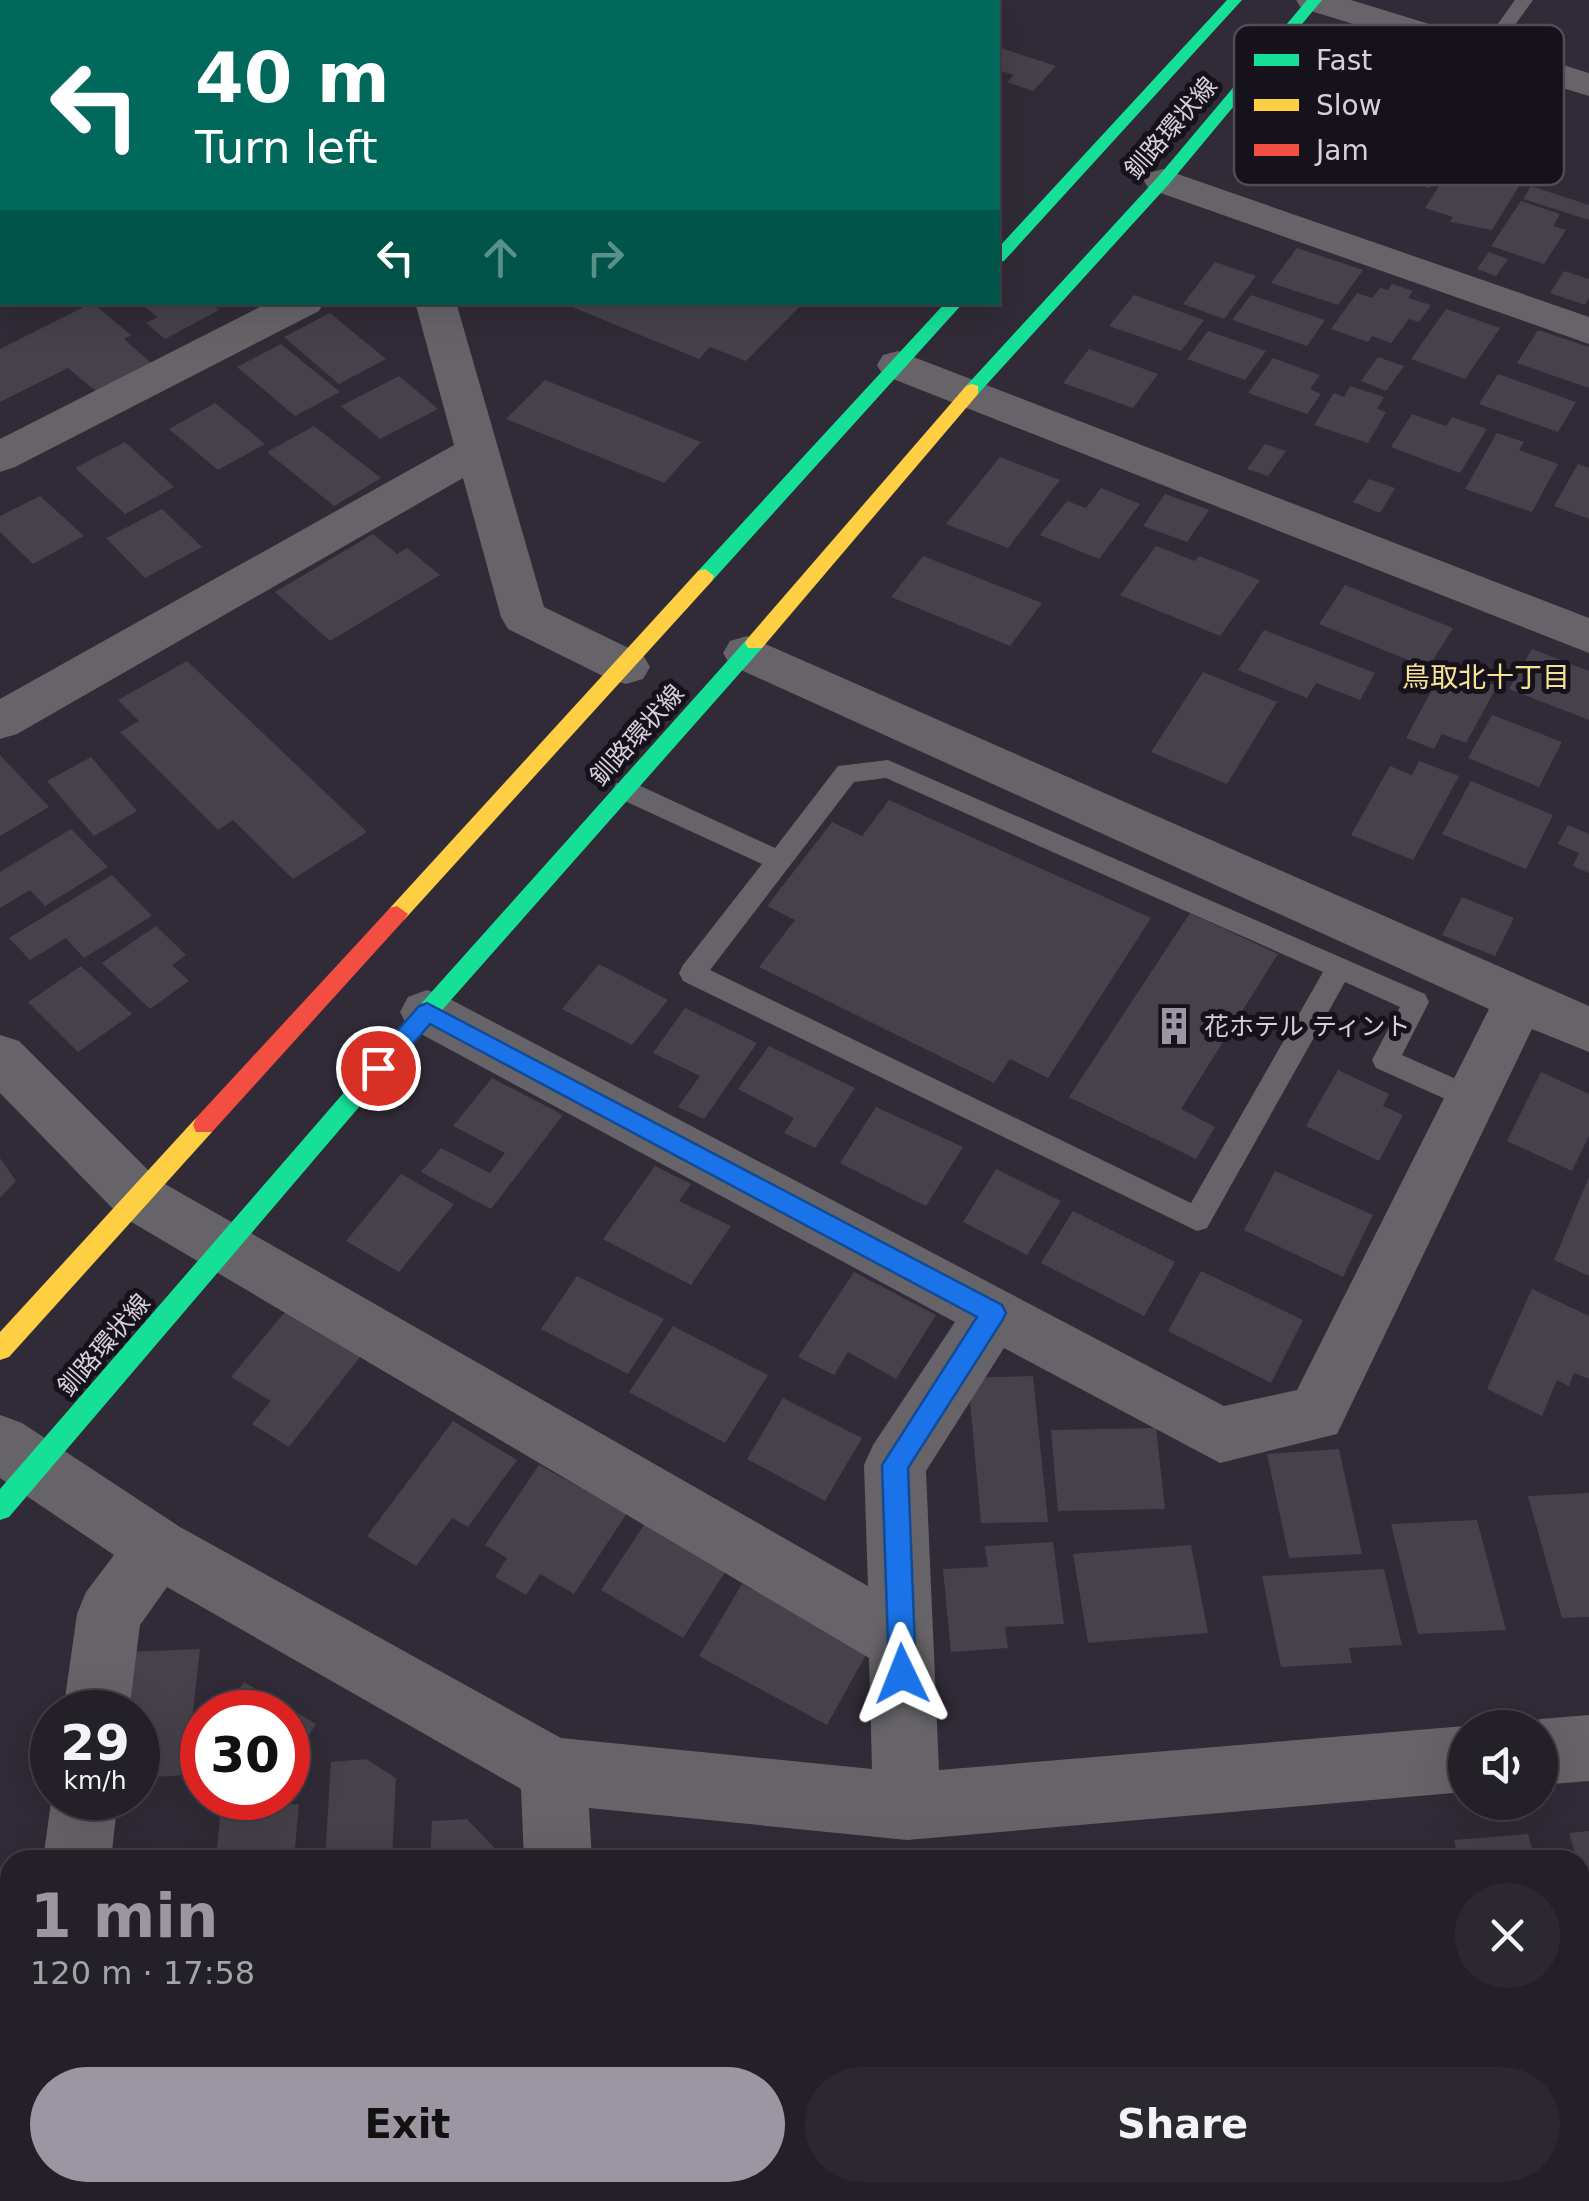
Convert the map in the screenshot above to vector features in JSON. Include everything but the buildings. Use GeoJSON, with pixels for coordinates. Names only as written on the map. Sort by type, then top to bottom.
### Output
{"type":"FeatureCollection","features":[{"type":"Feature","properties":{"kind":"main road","name":"釧路環状線"},"geometry":{"type":"LineString","coordinates":[[1000,255],[1235,0]]}},
{"type":"Feature","properties":{"kind":"main road","name":"釧路環状線"},"geometry":{"type":"LineString","coordinates":[[1294,25],[1315,0]]}},
{"type":"Feature","properties":{"kind":"main road","name":"釧路環状線"},"geometry":{"type":"LineString","coordinates":[[12,1472],[227,1246],[427,1012],[1234,96]]}},
{"type":"Feature","properties":{"kind":"main road"},"geometry":{"type":"LineString","coordinates":[[0,1349],[953,305]]}},
{"type":"Feature","properties":{"kind":"street"},"geometry":{"type":"LineString","coordinates":[[1315,0],[1396,25]]}},
{"type":"Feature","properties":{"kind":"street"},"geometry":{"type":"LineString","coordinates":[[1564,77],[1589,85]]}},
{"type":"Feature","properties":{"kind":"street"},"geometry":{"type":"LineString","coordinates":[[1163,181],[1589,331]]}},
{"type":"Feature","properties":{"kind":"street"},"geometry":{"type":"LineString","coordinates":[[0,457],[298,305]]}},
{"type":"Feature","properties":{"kind":"street"},"geometry":{"type":"LineString","coordinates":[[436,305],[524,617],[626,667]]}},
{"type":"Feature","properties":{"kind":"street"},"geometry":{"type":"LineString","coordinates":[[898,366],[1589,636]]}},
{"type":"Feature","properties":{"kind":"street"},"geometry":{"type":"LineString","coordinates":[[0,721],[479,450]]}},
{"type":"Feature","properties":{"kind":"street"},"geometry":{"type":"LineString","coordinates":[[747,653],[1589,1030]]}},
{"type":"Feature","properties":{"kind":"street"},"geometry":{"type":"LineString","coordinates":[[427,1012],[1220,1436],[1316,1414],[1520,999]]}},
{"type":"Feature","properties":{"kind":"street"},"geometry":{"type":"LineString","coordinates":[[0,1057],[138,1197],[901,1641]]}},
{"type":"Feature","properties":{"kind":"street"},"geometry":{"type":"LineString","coordinates":[[908,1806],[895,1465],[994,1313]]}},
{"type":"Feature","properties":{"kind":"street"},"geometry":{"type":"LineString","coordinates":[[12,1472],[158,1548],[554,1771],[908,1806],[1448,1760]]}},
{"type":"Feature","properties":{"kind":"street"},"geometry":{"type":"LineString","coordinates":[[99,1690],[109,1614],[158,1548]]}},
{"type":"Feature","properties":{"kind":"street"},"geometry":{"type":"LineString","coordinates":[[1558,1751],[1589,1748]]}},
{"type":"Feature","properties":{"kind":"street"},"geometry":{"type":"LineString","coordinates":[[554,1771],[558,1850]]}},
{"type":"Feature","properties":{"kind":"street"},"geometry":{"type":"LineString","coordinates":[[77,1850],[82,1820]]}},
{"type":"Feature","properties":{"kind":"lane"},"geometry":{"type":"LineString","coordinates":[[1506,25],[1524,0]]}},
{"type":"Feature","properties":{"kind":"lane"},"geometry":{"type":"LineString","coordinates":[[1339,968],[1197,1219],[692,973],[846,774],[888,770],[1339,968],[1416,1002],[1386,1060],[1471,1098]]}},
{"type":"Feature","properties":{"kind":"lane"},"geometry":{"type":"LineString","coordinates":[[625,790],[778,861]]}},
{"type":"Feature","properties":{"kind":"traffic: fast"},"geometry":{"type":"LineString","coordinates":[[1000,255],[1235,0]]}},
{"type":"Feature","properties":{"kind":"traffic: fast"},"geometry":{"type":"LineString","coordinates":[[1294,25],[1315,0]]}},
{"type":"Feature","properties":{"kind":"traffic: fast"},"geometry":{"type":"LineString","coordinates":[[972,390],[1163,181],[1234,96]]}},
{"type":"Feature","properties":{"kind":"traffic: fast"},"geometry":{"type":"LineString","coordinates":[[705,576],[953,305]]}},
{"type":"Feature","properties":{"kind":"traffic: fast"},"geometry":{"type":"LineString","coordinates":[[0,1508],[427,1012],[755,643]]}},
{"type":"Feature","properties":{"kind":"traffic: slow"},"geometry":{"type":"LineString","coordinates":[[755,643],[972,390]]}},
{"type":"Feature","properties":{"kind":"traffic: slow"},"geometry":{"type":"LineString","coordinates":[[397,914],[705,576]]}},
{"type":"Feature","properties":{"kind":"traffic: slow"},"geometry":{"type":"LineString","coordinates":[[0,1349],[204,1125]]}},
{"type":"Feature","properties":{"kind":"traffic: jam"},"geometry":{"type":"LineString","coordinates":[[204,1125],[397,914]]}},
{"type":"Feature","properties":{"kind":"place","name":"花ホテル ティント"},"geometry":{"type":"Point","coordinates":[1174,1026]}},
{"type":"Feature","properties":{"kind":"district","name":"鳥取北十丁目"},"geometry":{"type":"Point","coordinates":[1486,677]}},
{"type":"Feature","properties":{"kind":"route"},"geometry":{"type":"LineString","coordinates":[[378,1068],[427,1012],[994,1313],[895,1465],[902,1674]]}}]}
